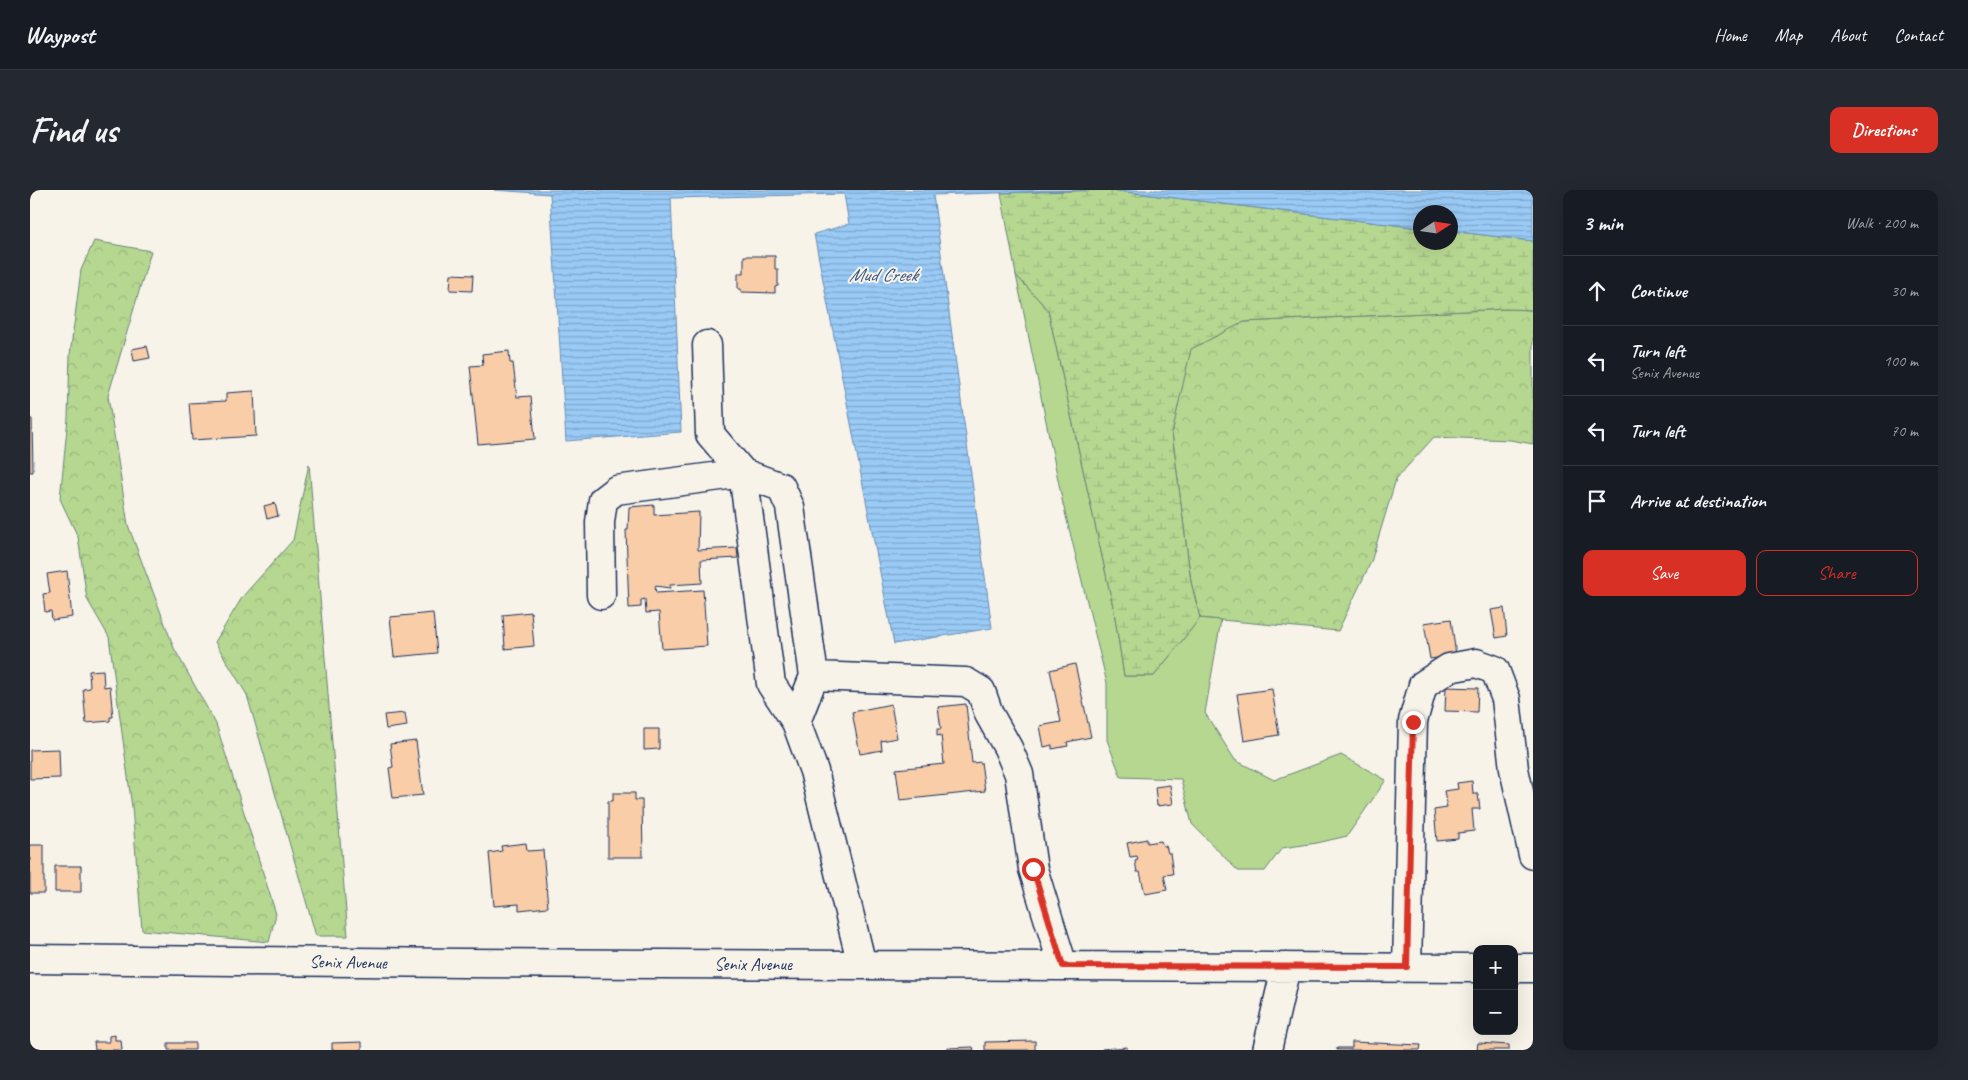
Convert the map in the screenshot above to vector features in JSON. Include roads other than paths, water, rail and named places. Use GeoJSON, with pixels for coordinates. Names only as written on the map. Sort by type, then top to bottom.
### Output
{"type":"FeatureCollection","features":[{"type":"Feature","properties":{"kind":"street"},"geometry":{"type":"LineString","coordinates":[[707,346],[710,434],[743,473],[771,684],[796,722],[814,771],[862,965]]}},
{"type":"Feature","properties":{"kind":"street"},"geometry":{"type":"LineString","coordinates":[[601,595],[600,522],[603,500],[616,490],[743,473],[781,487],[790,507],[814,676],[796,722]]}},
{"type":"Feature","properties":{"kind":"street"},"geometry":{"type":"LineString","coordinates":[[1407,967],[1413,722],[1423,685],[1449,668],[1476,663],[1495,670],[1506,699],[1514,769],[1533,855]]}},
{"type":"Feature","properties":{"kind":"street"},"geometry":{"type":"LineString","coordinates":[[814,676],[966,682],[981,691],[989,714],[1008,748],[1019,774],[1033,869],[1063,966]]}},
{"type":"Feature","properties":{"kind":"street","name":"Senix Avenue"},"geometry":{"type":"LineString","coordinates":[[30,959],[1473,968]]}},
{"type":"Feature","properties":{"kind":"street"},"geometry":{"type":"LineString","coordinates":[[1267,1050],[1286,967]]}},
{"type":"Feature","properties":{"kind":"street"},"geometry":{"type":"LineString","coordinates":[[1518,968],[1533,968]]}},
{"type":"Feature","properties":{"kind":"water","name":"Mud Creek"},"geometry":{"type":"Polygon","coordinates":[[[494,190],[1086,190],[933,195],[992,628],[894,644],[814,234],[849,224],[844,194],[671,198],[681,432],[566,441],[550,194],[494,190]]]}},
{"type":"Feature","properties":{"kind":"water"},"geometry":{"type":"Polygon","coordinates":[[[1110,190],[1533,190],[1533,241],[1458,232],[1458,205],[1413,205],[1413,227],[1110,190]]]}}]}
